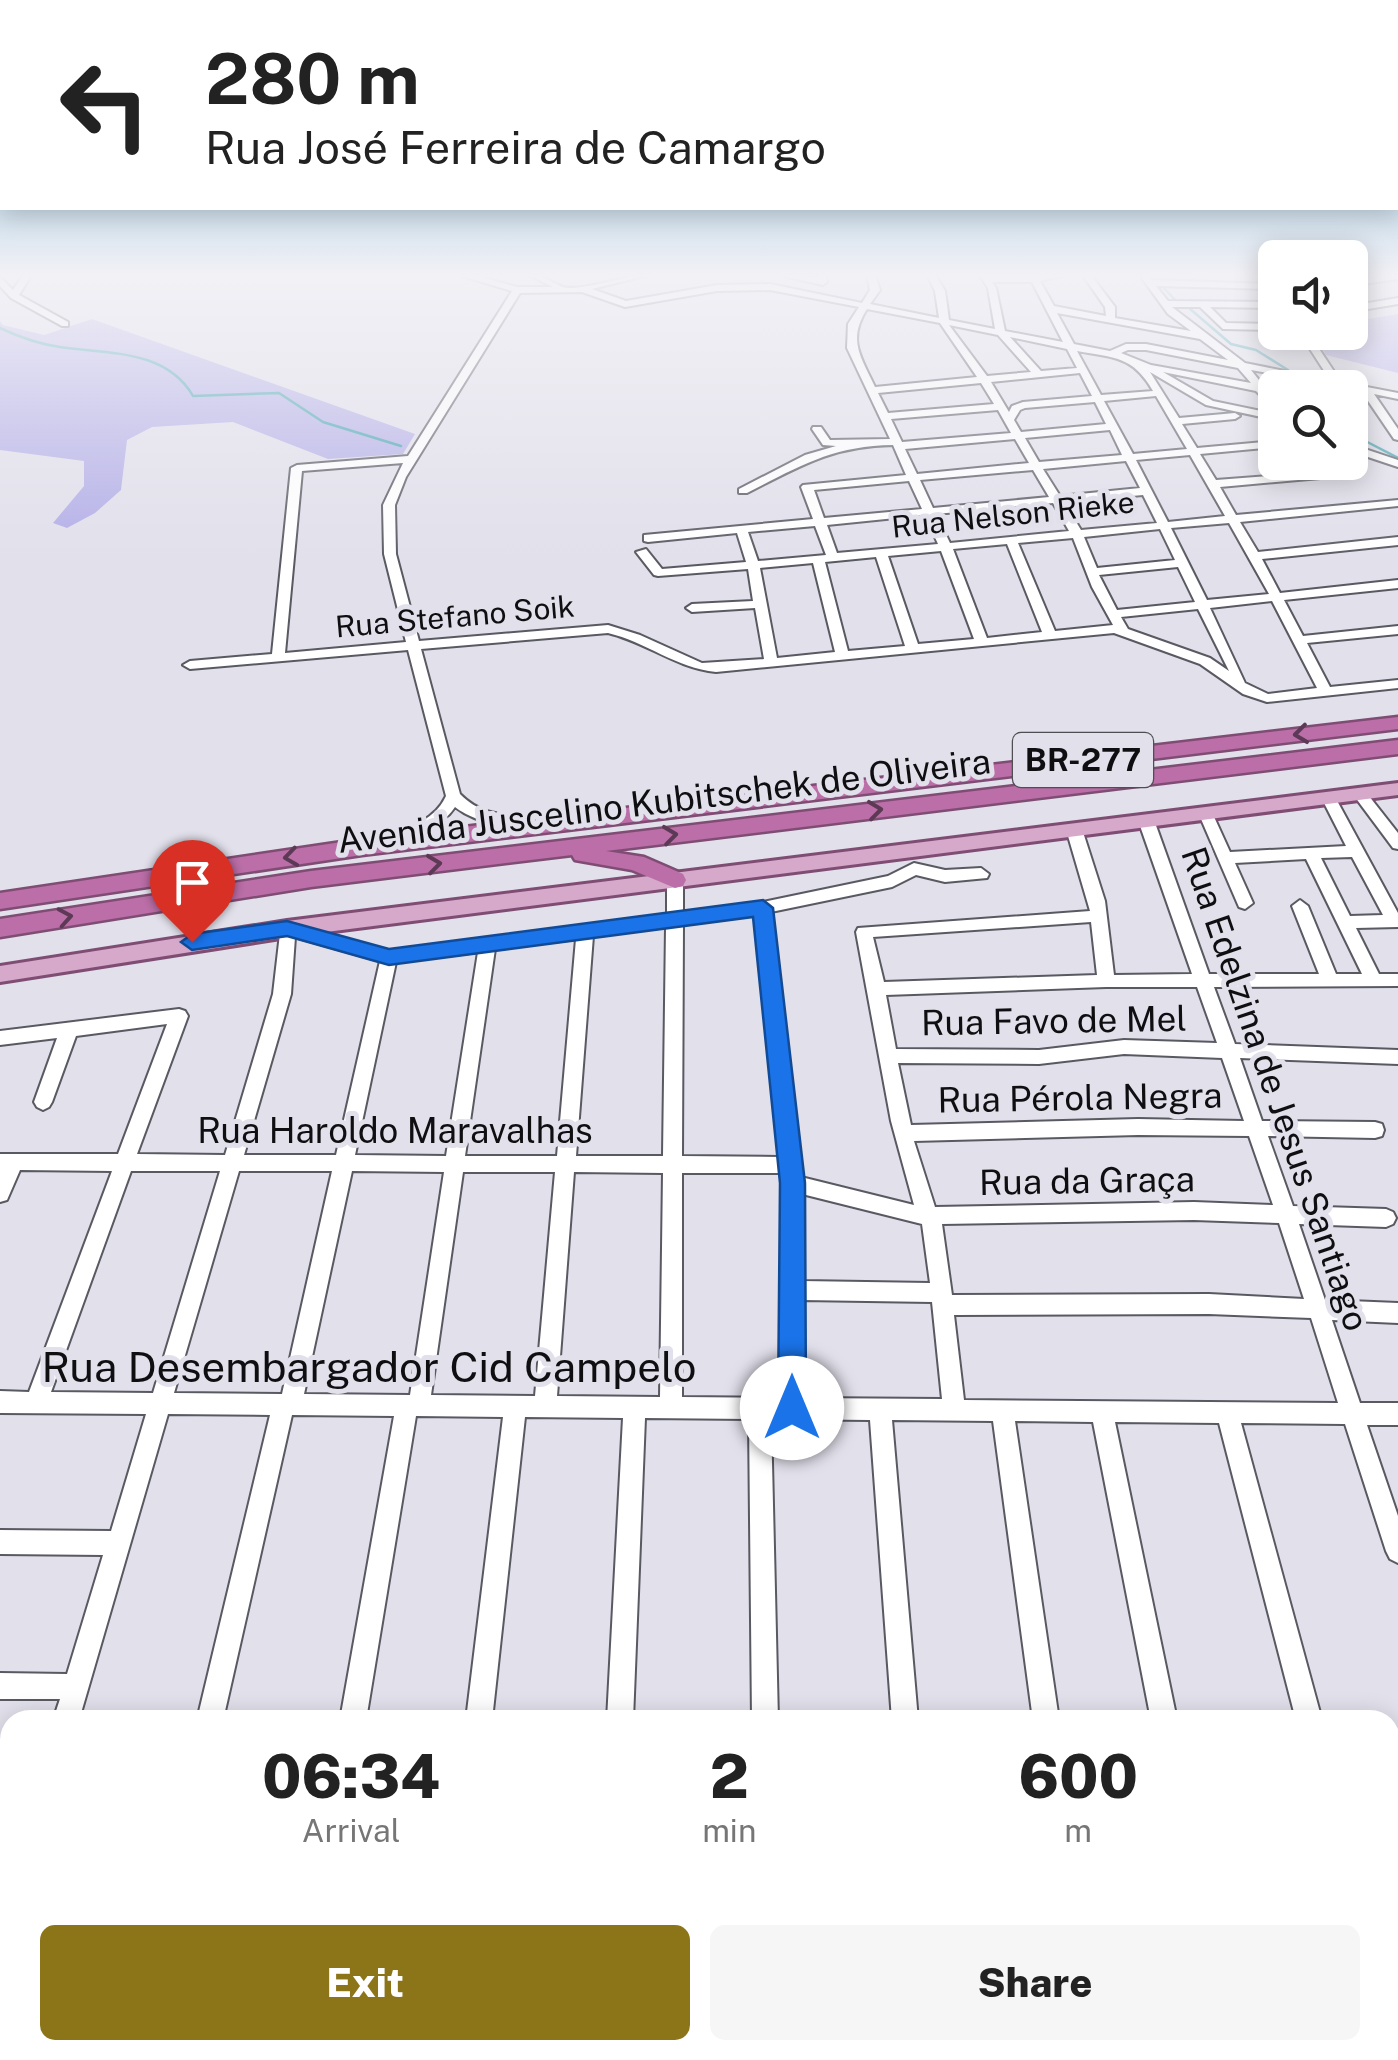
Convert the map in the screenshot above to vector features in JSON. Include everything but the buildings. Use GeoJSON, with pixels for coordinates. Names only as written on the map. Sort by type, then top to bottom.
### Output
{"type":"FeatureCollection","features":[{"type":"Feature","properties":{"kind":"highway","name":"Avenida Juscelino Kubitschek de Oliveira"},"geometry":{"type":"LineString","coordinates":[[0,901],[362,848],[1398,723]]}},
{"type":"Feature","properties":{"kind":"highway","name":"Avenida Juscelino Kubitschek de Oliveira"},"geometry":{"type":"LineString","coordinates":[[0,928],[235,890],[1398,747]]}},
{"type":"Feature","properties":{"kind":"highway"},"geometry":{"type":"LineString","coordinates":[[538,851],[636,863],[676,880]]}},
{"type":"Feature","properties":{"kind":"main road"},"geometry":{"type":"LineString","coordinates":[[0,974],[287,928],[1398,789]]}},
{"type":"Feature","properties":{"kind":"street"},"geometry":{"type":"LineString","coordinates":[[467,370],[391,496],[387,528],[394,572],[453,796],[472,814],[489,820],[562,824]]}},
{"type":"Feature","properties":{"kind":"street"},"geometry":{"type":"LineString","coordinates":[[863,370],[946,547],[982,642]]}},
{"type":"Feature","properties":{"kind":"street"},"geometry":{"type":"LineString","coordinates":[[977,370],[1076,534],[1122,630]]}},
{"type":"Feature","properties":{"kind":"street"},"geometry":{"type":"LineString","coordinates":[[1035,370],[1038,374]]}},
{"type":"Feature","properties":{"kind":"street"},"geometry":{"type":"LineString","coordinates":[[874,390],[1082,370]]}},
{"type":"Feature","properties":{"kind":"street"},"geometry":{"type":"LineString","coordinates":[[1084,370],[1242,686]]}},
{"type":"Feature","properties":{"kind":"street"},"geometry":{"type":"LineString","coordinates":[[1142,370],[1160,393],[1213,484],[1326,692]]}},
{"type":"Feature","properties":{"kind":"street"},"geometry":{"type":"LineString","coordinates":[[1153,370],[1202,400],[1258,414]]}},
{"type":"Feature","properties":{"kind":"street"},"geometry":{"type":"LineString","coordinates":[[1170,370],[1258,388]]}},
{"type":"Feature","properties":{"kind":"street"},"geometry":{"type":"LineString","coordinates":[[1368,390],[1398,396]]}},
{"type":"Feature","properties":{"kind":"street"},"geometry":{"type":"LineString","coordinates":[[1009,420],[1016,408],[1023,405],[1160,393]]}},
{"type":"Feature","properties":{"kind":"street"},"geometry":{"type":"LineString","coordinates":[[1368,393],[1398,437]]}},
{"type":"Feature","properties":{"kind":"street"},"geometry":{"type":"LineString","coordinates":[[886,416],[1001,407]]}},
{"type":"Feature","properties":{"kind":"street"},"geometry":{"type":"LineString","coordinates":[[1176,421],[1258,414]]}},
{"type":"Feature","properties":{"kind":"street"},"geometry":{"type":"LineString","coordinates":[[817,429],[826,443],[898,444],[1113,427]]}},
{"type":"Feature","properties":{"kind":"street"},"geometry":{"type":"LineString","coordinates":[[743,491],[809,457],[856,444]]}},
{"type":"Feature","properties":{"kind":"street"},"geometry":{"type":"LineString","coordinates":[[843,657],[819,520],[807,487],[1258,446]]}},
{"type":"Feature","properties":{"kind":"street"},"geometry":{"type":"LineString","coordinates":[[1368,453],[1398,464]]}},
{"type":"Feature","properties":{"kind":"street"},"geometry":{"type":"LineString","coordinates":[[278,658],[297,468],[411,459]]}},
{"type":"Feature","properties":{"kind":"street"},"geometry":{"type":"LineString","coordinates":[[1213,484],[1258,478]]}},
{"type":"Feature","properties":{"kind":"street"},"geometry":{"type":"LineString","coordinates":[[1329,510],[1331,480]]}},
{"type":"Feature","properties":{"kind":"street"},"geometry":{"type":"LineString","coordinates":[[648,538],[1146,490]]}},
{"type":"Feature","properties":{"kind":"street","name":"Rua Nelson Rieke"},"geometry":{"type":"LineString","coordinates":[[642,552],[662,573],[1398,503]]}},
{"type":"Feature","properties":{"kind":"street"},"geometry":{"type":"LineString","coordinates":[[741,528],[753,565],[771,664],[1122,630],[1216,665],[1242,686],[1267,698],[1398,684]]}},
{"type":"Feature","properties":{"kind":"street"},"geometry":{"type":"LineString","coordinates":[[1011,540],[1050,635]]}},
{"type":"Feature","properties":{"kind":"street"},"geometry":{"type":"LineString","coordinates":[[1254,556],[1398,541]]}},
{"type":"Feature","properties":{"kind":"street"},"geometry":{"type":"LineString","coordinates":[[881,553],[913,650]]}},
{"type":"Feature","properties":{"kind":"street"},"geometry":{"type":"LineString","coordinates":[[1092,572],[1182,563]]}},
{"type":"Feature","properties":{"kind":"street"},"geometry":{"type":"LineString","coordinates":[[1113,614],[1398,584]]}},
{"type":"Feature","properties":{"kind":"street"},"geometry":{"type":"LineString","coordinates":[[692,608],[760,604]]}},
{"type":"Feature","properties":{"kind":"street","name":"Rua Stefano Soik"},"geometry":{"type":"LineString","coordinates":[[190,665],[608,629],[633,635],[688,664],[716,668],[771,664]]}},
{"type":"Feature","properties":{"kind":"street"},"geometry":{"type":"LineString","coordinates":[[1299,640],[1398,630]]}},
{"type":"Feature","properties":{"kind":"street"},"geometry":{"type":"LineString","coordinates":[[1360,794],[1398,844]]}},
{"type":"Feature","properties":{"kind":"street"},"geometry":{"type":"LineString","coordinates":[[362,848],[432,823],[446,812],[453,796]]}},
{"type":"Feature","properties":{"kind":"street"},"geometry":{"type":"LineString","coordinates":[[1328,797],[1396,921],[1345,922]]}},
{"type":"Feature","properties":{"kind":"street"},"geometry":{"type":"LineString","coordinates":[[1205,812],[1245,903]]}},
{"type":"Feature","properties":{"kind":"street","name":"Rua Edelzina de Jesus Santiago"},"geometry":{"type":"LineString","coordinates":[[1146,820],[1206,980],[1398,1552]]}},
{"type":"Feature","properties":{"kind":"street"},"geometry":{"type":"LineString","coordinates":[[1074,829],[1094,886],[1106,981]]}},
{"type":"Feature","properties":{"kind":"street"},"geometry":{"type":"LineString","coordinates":[[1225,858],[1357,851]]}},
{"type":"Feature","properties":{"kind":"street"},"geometry":{"type":"LineString","coordinates":[[1312,854],[1374,980]]}},
{"type":"Feature","properties":{"kind":"street"},"geometry":{"type":"LineString","coordinates":[[69,1710],[282,994],[287,928],[389,957],[763,908],[892,881],[914,870],[945,876],[981,874]]}},
{"type":"Feature","properties":{"kind":"street"},"geometry":{"type":"LineString","coordinates":[[671,1408],[676,880]]}},
{"type":"Feature","properties":{"kind":"street"},"geometry":{"type":"LineString","coordinates":[[1300,906],[1330,980]]}},
{"type":"Feature","properties":{"kind":"street"},"geometry":{"type":"LineString","coordinates":[[763,908],[791,1174],[792,1408]]}},
{"type":"Feature","properties":{"kind":"street"},"geometry":{"type":"LineString","coordinates":[[954,1410],[934,1230],[926,1216],[905,1133],[879,989],[864,932],[1099,916]]}},
{"type":"Feature","properties":{"kind":"street"},"geometry":{"type":"LineString","coordinates":[[544,1406],[584,932]]}},
{"type":"Feature","properties":{"kind":"street"},"geometry":{"type":"LineString","coordinates":[[355,1710],[455,1164],[487,946]]}},
{"type":"Feature","properties":{"kind":"street"},"geometry":{"type":"LineString","coordinates":[[212,1710],[288,1404],[389,957]]}},
{"type":"Feature","properties":{"kind":"street"},"geometry":{"type":"LineString","coordinates":[[879,989],[1106,981],[1398,980]]}},
{"type":"Feature","properties":{"kind":"street"},"geometry":{"type":"LineString","coordinates":[[0,1038],[179,1016],[36,1402]]}},
{"type":"Feature","properties":{"kind":"street"},"geometry":{"type":"LineString","coordinates":[[43,1102],[69,1030]]}},
{"type":"Feature","properties":{"kind":"street","name":"Rua Favo de Mel"},"geometry":{"type":"LineString","coordinates":[[891,1056],[1039,1056],[1124,1048],[1398,1057]]}},
{"type":"Feature","properties":{"kind":"street","name":"Rua Pérola Negra"},"geometry":{"type":"LineString","coordinates":[[905,1133],[1156,1127],[1376,1130]]}},
{"type":"Feature","properties":{"kind":"street"},"geometry":{"type":"LineString","coordinates":[[0,1194],[7,1162]]}},
{"type":"Feature","properties":{"kind":"street","name":"Rua Haroldo Maravalhas"},"geometry":{"type":"LineString","coordinates":[[7,1162],[674,1164],[791,1174]]}},
{"type":"Feature","properties":{"kind":"street","name":"Rua da Graça"},"geometry":{"type":"LineString","coordinates":[[791,1174],[926,1216],[1169,1211],[1386,1218]]}},
{"type":"Feature","properties":{"kind":"street"},"geometry":{"type":"LineString","coordinates":[[792,1290],[942,1299],[1210,1304],[1398,1314]]}},
{"type":"Feature","properties":{"kind":"street","name":"Rua Desembargador Cid Campelo"},"geometry":{"type":"LineString","coordinates":[[0,1402],[1398,1414]]}},
{"type":"Feature","properties":{"kind":"street"},"geometry":{"type":"LineString","coordinates":[[480,1710],[516,1406]]}},
{"type":"Feature","properties":{"kind":"street"},"geometry":{"type":"LineString","coordinates":[[620,1710],[635,1407]]}},
{"type":"Feature","properties":{"kind":"street"},"geometry":{"type":"LineString","coordinates":[[760,1408],[765,1710]]}},
{"type":"Feature","properties":{"kind":"street"},"geometry":{"type":"LineString","coordinates":[[880,1409],[904,1710]]}},
{"type":"Feature","properties":{"kind":"street"},"geometry":{"type":"LineString","coordinates":[[1002,1410],[1045,1710]]}},
{"type":"Feature","properties":{"kind":"street"},"geometry":{"type":"LineString","coordinates":[[1102,1411],[1162,1710]]}},
{"type":"Feature","properties":{"kind":"street"},"geometry":{"type":"LineString","coordinates":[[1227,1412],[1305,1710]]}},
{"type":"Feature","properties":{"kind":"street"},"geometry":{"type":"LineString","coordinates":[[0,1542],[118,1543]]}},
{"type":"Feature","properties":{"kind":"street"},"geometry":{"type":"LineString","coordinates":[[0,1686],[76,1687]]}},
{"type":"Feature","properties":{"kind":"shaded area"},"geometry":{"type":"Polygon","coordinates":[[[0,370],[236,370],[415,434],[403,454],[328,459],[233,422],[152,427],[127,440],[121,490],[95,513],[67,528],[53,523],[84,486],[84,461],[0,450],[0,370]]]}},
{"type":"Feature","properties":{"kind":"waterway"},"geometry":{"type":"LineString","coordinates":[[167,370],[193,396],[279,393],[323,422],[401,446]]}},
{"type":"Feature","properties":{"kind":"waterway"},"geometry":{"type":"LineString","coordinates":[[1368,442],[1398,458]]}},
{"type":"Feature","properties":{"kind":"route"},"geometry":{"type":"LineString","coordinates":[[192,942],[287,928],[389,957],[763,908],[792,1183],[792,1408]]}}]}
